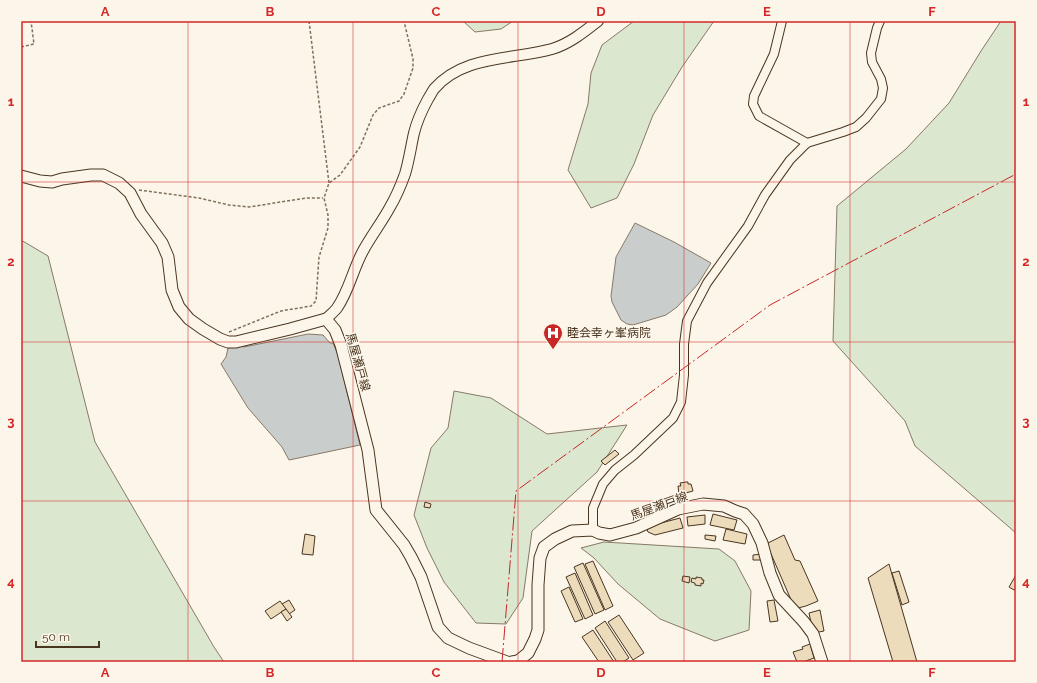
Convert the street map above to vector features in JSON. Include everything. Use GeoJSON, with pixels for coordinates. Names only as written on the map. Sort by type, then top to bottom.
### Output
{"type":"FeatureCollection","features":[{"type":"Feature","properties":{"kind":"main road"},"geometry":{"type":"LineString","coordinates":[[21,176],[40,182],[52,182],[91,174],[103,176],[119,183],[130,193],[141,214],[162,243],[168,257],[172,290],[179,307],[188,319],[220,339],[228,342],[236,342],[326,319]]}},
{"type":"Feature","properties":{"kind":"main road","name":"馬屋瀬戸線"},"geometry":{"type":"LineString","coordinates":[[326,319],[335,330],[341,345],[368,450],[376,510],[404,545],[411,557],[421,577],[438,627],[448,638],[469,648],[507,662]]}},
{"type":"Feature","properties":{"kind":"main road","name":"馬屋瀬戸線"},"geometry":{"type":"LineString","coordinates":[[512,662],[518,661],[528,653],[538,630],[538,586],[540,558],[544,547],[555,539],[572,531],[593,530],[610,535],[636,528],[678,510],[703,504],[724,506],[744,514],[753,524],[762,543],[770,573],[779,595],[813,634],[822,662]]}},
{"type":"Feature","properties":{"kind":"street"},"geometry":{"type":"LineString","coordinates":[[326,319],[336,309],[345,293],[354,268],[362,252],[390,208],[398,192],[406,172],[414,132],[419,117],[433,90],[457,70],[474,64],[553,48],[572,40],[598,21]]}},
{"type":"Feature","properties":{"kind":"street"},"geometry":{"type":"LineString","coordinates":[[782,21],[774,54],[754,96],[753,104],[759,116],[807,143]]}},
{"type":"Feature","properties":{"kind":"street"},"geometry":{"type":"LineString","coordinates":[[593,530],[593,508],[603,484],[616,470],[673,418],[681,402],[684,375],[684,344],[687,321],[707,283],[748,226],[765,196],[790,160],[807,143],[856,127],[866,118],[881,99],[883,88],[881,79],[872,62],[870,52],[880,21]]}},
{"type":"Feature","properties":{"kind":"path"},"geometry":{"type":"LineString","coordinates":[[21,47],[34,44],[31,21]]}},
{"type":"Feature","properties":{"kind":"path"},"geometry":{"type":"LineString","coordinates":[[220,339],[225,333],[281,312],[311,306],[316,301],[319,257],[328,228],[328,215],[324,198],[329,183],[309,21]]}},
{"type":"Feature","properties":{"kind":"path"},"geometry":{"type":"LineString","coordinates":[[329,183],[340,175],[360,147],[373,115],[379,108],[399,101],[404,94],[413,68],[414,59],[404,21]]}},
{"type":"Feature","properties":{"kind":"path"},"geometry":{"type":"LineString","coordinates":[[130,193],[139,190],[199,198],[229,205],[249,207],[306,198],[324,198]]}},
{"type":"Feature","properties":{"kind":"green space"},"geometry":{"type":"Polygon","coordinates":[[[463,21],[513,21],[501,29],[475,32],[463,21]]]}},
{"type":"Feature","properties":{"kind":"green space"},"geometry":{"type":"Polygon","coordinates":[[[634,21],[714,21],[682,67],[653,115],[634,164],[617,198],[591,208],[568,170],[588,104],[591,73],[602,45],[634,21]]]}},
{"type":"Feature","properties":{"kind":"green space"},"geometry":{"type":"Polygon","coordinates":[[[1001,21],[1016,21],[1016,533],[915,446],[905,421],[833,341],[837,206],[906,149],[949,103],[1001,21]]]}},
{"type":"Feature","properties":{"kind":"green space"},"geometry":{"type":"Polygon","coordinates":[[[21,240],[48,256],[95,442],[224,662],[21,662],[21,240]]]}},
{"type":"Feature","properties":{"kind":"green space"},"geometry":{"type":"Polygon","coordinates":[[[454,391],[491,398],[547,434],[627,425],[597,472],[532,531],[523,598],[506,624],[476,623],[444,582],[427,548],[414,515],[431,448],[448,428],[454,391]]]}},
{"type":"Feature","properties":{"kind":"green space"},"geometry":{"type":"Polygon","coordinates":[[[604,542],[719,549],[735,561],[751,591],[749,630],[715,641],[660,619],[618,584],[594,558],[581,548],[604,542]]]}},
{"type":"Feature","properties":{"kind":"shaded area"},"geometry":{"type":"Polygon","coordinates":[[[635,223],[674,242],[711,263],[698,284],[677,307],[666,315],[633,325],[627,324],[621,320],[612,302],[611,296],[616,257],[635,223]]]}},
{"type":"Feature","properties":{"kind":"shaded area"},"geometry":{"type":"Polygon","coordinates":[[[308,334],[323,335],[330,343],[333,343],[338,355],[360,445],[289,460],[282,447],[248,408],[221,364],[226,357],[228,348],[240,346],[244,347],[308,334]]]}},
{"type":"Feature","properties":{"kind":"building"},"geometry":{"type":"Polygon","coordinates":[[[615,450],[619,454],[605,465],[601,461],[615,450]]]}},
{"type":"Feature","properties":{"kind":"building"},"geometry":{"type":"Polygon","coordinates":[[[688,482],[688,484],[691,484],[693,491],[679,494],[678,486],[681,486],[680,483],[688,482]]]}},
{"type":"Feature","properties":{"kind":"building"},"geometry":{"type":"Polygon","coordinates":[[[425,502],[431,504],[430,508],[424,507],[425,502]]]}},
{"type":"Feature","properties":{"kind":"building"},"geometry":{"type":"Polygon","coordinates":[[[713,514],[737,520],[734,530],[710,525],[713,514]]]}},
{"type":"Feature","properties":{"kind":"building"},"geometry":{"type":"Polygon","coordinates":[[[705,515],[705,524],[688,526],[687,517],[705,515]]]}},
{"type":"Feature","properties":{"kind":"building"},"geometry":{"type":"Polygon","coordinates":[[[680,518],[683,528],[655,535],[648,532],[646,527],[680,518]]]}},
{"type":"Feature","properties":{"kind":"building"},"geometry":{"type":"Polygon","coordinates":[[[726,529],[747,534],[745,544],[723,540],[726,529]]]}},
{"type":"Feature","properties":{"kind":"building"},"geometry":{"type":"Polygon","coordinates":[[[305,534],[315,536],[313,555],[302,554],[305,534]]]}},
{"type":"Feature","properties":{"kind":"building"},"geometry":{"type":"Polygon","coordinates":[[[705,535],[716,536],[715,541],[705,539],[705,535]]]}},
{"type":"Feature","properties":{"kind":"building"},"geometry":{"type":"Polygon","coordinates":[[[784,535],[795,560],[800,561],[818,601],[798,608],[792,602],[768,547],[768,543],[784,535]]]}},
{"type":"Feature","properties":{"kind":"building"},"geometry":{"type":"Polygon","coordinates":[[[762,554],[762,560],[753,560],[753,555],[762,554]]]}},
{"type":"Feature","properties":{"kind":"building"},"geometry":{"type":"Polygon","coordinates":[[[593,561],[613,606],[605,610],[585,564],[593,561]]]}},
{"type":"Feature","properties":{"kind":"building"},"geometry":{"type":"Polygon","coordinates":[[[583,563],[604,610],[595,614],[574,567],[583,563]]]}},
{"type":"Feature","properties":{"kind":"building"},"geometry":{"type":"Polygon","coordinates":[[[889,564],[917,662],[893,662],[868,578],[889,564]]]}},
{"type":"Feature","properties":{"kind":"building"},"geometry":{"type":"Polygon","coordinates":[[[899,571],[909,602],[902,605],[892,573],[899,571]]]}},
{"type":"Feature","properties":{"kind":"building"},"geometry":{"type":"Polygon","coordinates":[[[575,573],[593,615],[585,619],[566,577],[575,573]]]}},
{"type":"Feature","properties":{"kind":"building"},"geometry":{"type":"Polygon","coordinates":[[[1016,575],[1016,588],[1014,590],[1009,587],[1016,575]]]}},
{"type":"Feature","properties":{"kind":"building"},"geometry":{"type":"Polygon","coordinates":[[[683,576],[690,577],[689,583],[682,581],[683,576]]]}},
{"type":"Feature","properties":{"kind":"building"},"geometry":{"type":"Polygon","coordinates":[[[696,577],[704,580],[703,584],[701,583],[701,586],[695,585],[695,583],[691,582],[692,578],[696,579],[696,577]]]}},
{"type":"Feature","properties":{"kind":"building"},"geometry":{"type":"Polygon","coordinates":[[[569,587],[583,619],[575,622],[561,591],[569,587]]]}},
{"type":"Feature","properties":{"kind":"building"},"geometry":{"type":"Polygon","coordinates":[[[289,600],[295,610],[289,614],[282,604],[289,600]]]}},
{"type":"Feature","properties":{"kind":"building"},"geometry":{"type":"Polygon","coordinates":[[[774,600],[778,621],[770,622],[767,601],[774,600]]]}},
{"type":"Feature","properties":{"kind":"building"},"geometry":{"type":"Polygon","coordinates":[[[280,601],[286,609],[271,619],[265,611],[280,601]]]}},
{"type":"Feature","properties":{"kind":"building"},"geometry":{"type":"Polygon","coordinates":[[[286,609],[292,617],[287,621],[281,612],[286,609]]]}},
{"type":"Feature","properties":{"kind":"building"},"geometry":{"type":"Polygon","coordinates":[[[820,610],[824,631],[814,633],[809,613],[820,610]]]}},
{"type":"Feature","properties":{"kind":"building"},"geometry":{"type":"Polygon","coordinates":[[[619,615],[644,653],[633,660],[608,622],[619,615]]]}},
{"type":"Feature","properties":{"kind":"building"},"geometry":{"type":"Polygon","coordinates":[[[605,621],[629,658],[623,662],[617,662],[595,628],[605,621]]]}},
{"type":"Feature","properties":{"kind":"building"},"geometry":{"type":"Polygon","coordinates":[[[593,630],[614,662],[599,662],[582,637],[593,630]]]}},
{"type":"Feature","properties":{"kind":"building"},"geometry":{"type":"Polygon","coordinates":[[[810,644],[814,658],[803,662],[797,662],[793,652],[803,649],[802,647],[810,644]]]}},
{"type":"Feature","properties":{"kind":"power"},"geometry":{"type":"LineString","coordinates":[[502,662],[516,491],[770,305],[1016,174]]}},
{"type":"Feature","properties":{"kind":"place","name":"睦会幸ヶ峯病院"},"geometry":{"type":"Point","coordinates":[553,350]}}]}
